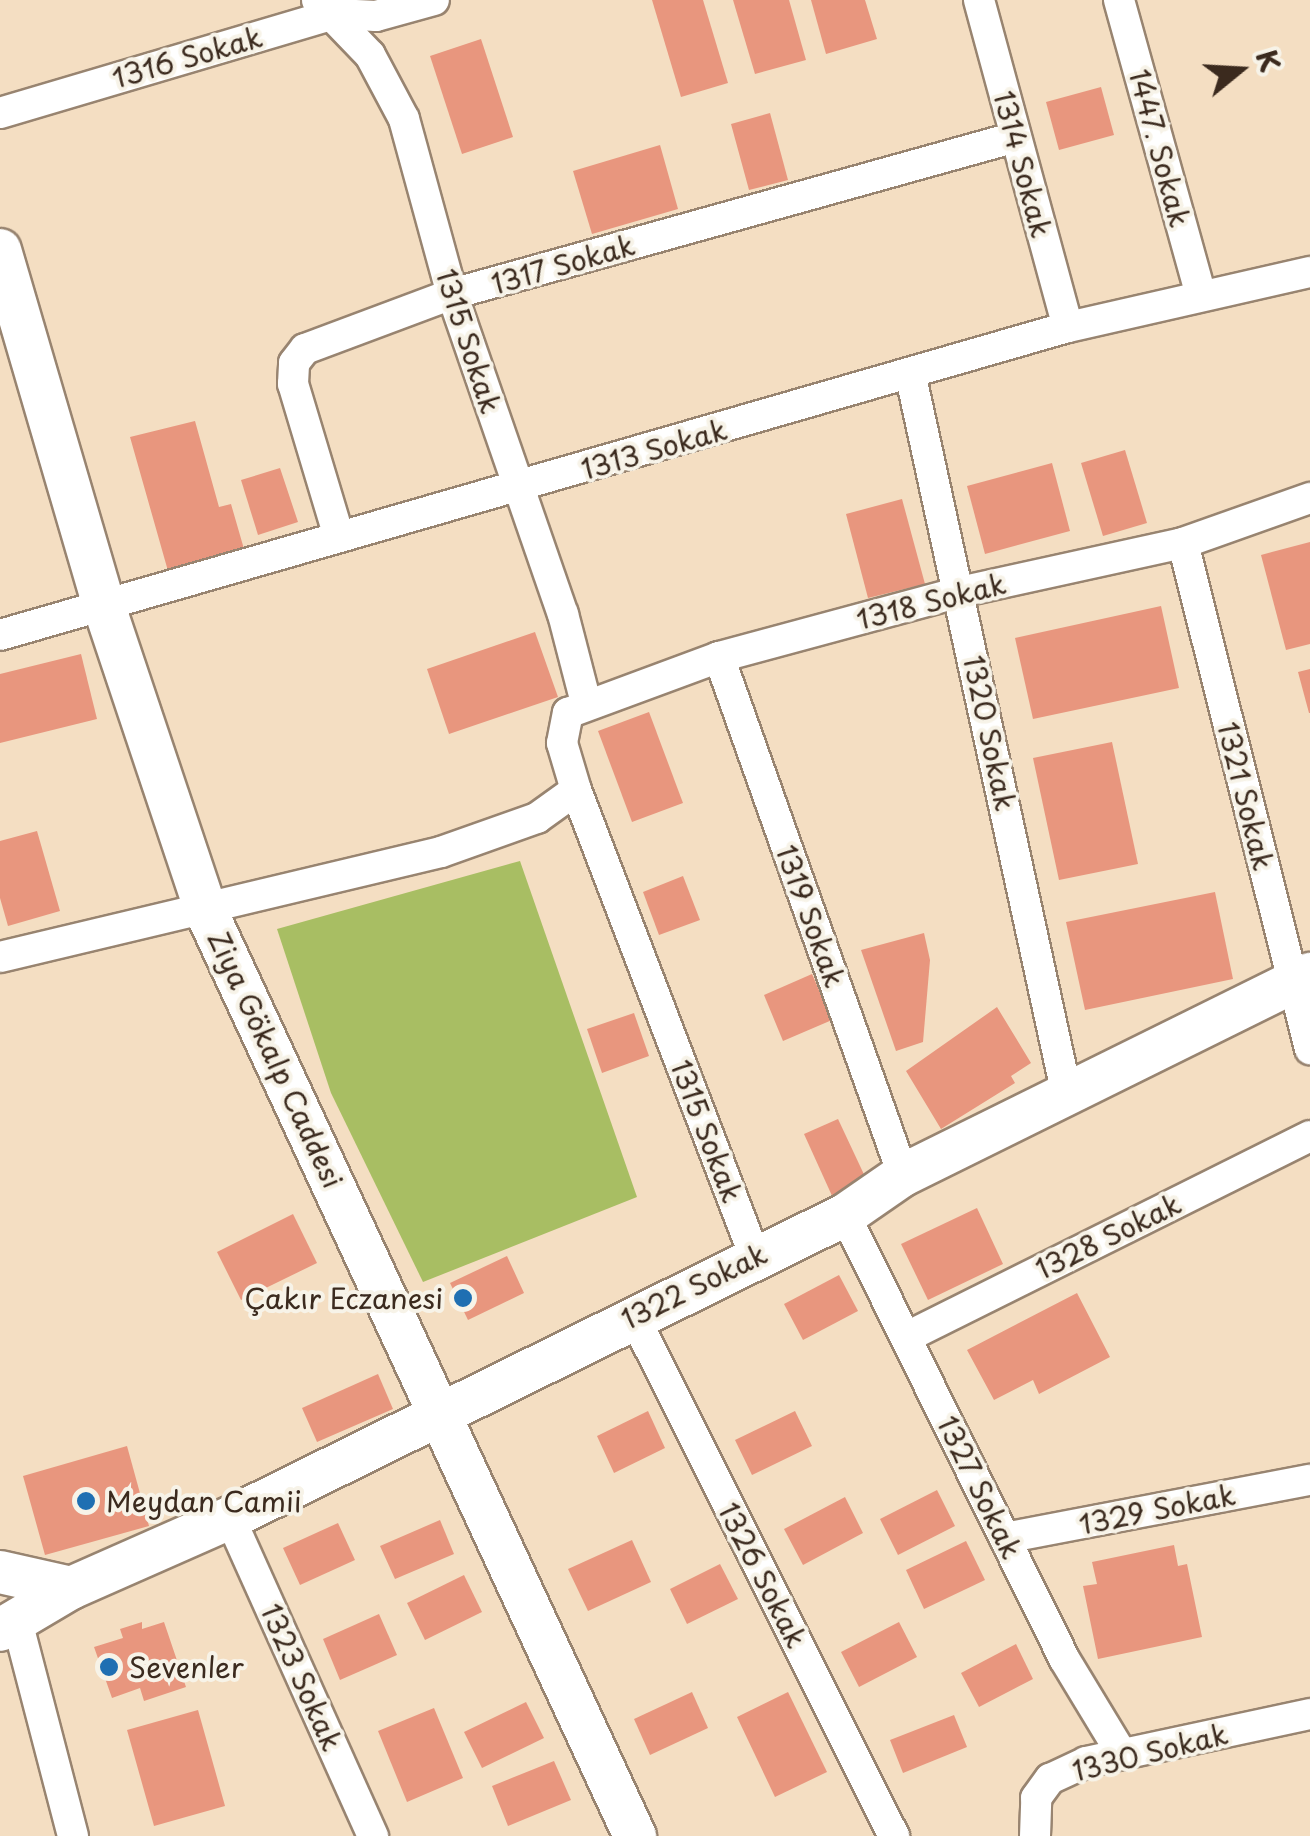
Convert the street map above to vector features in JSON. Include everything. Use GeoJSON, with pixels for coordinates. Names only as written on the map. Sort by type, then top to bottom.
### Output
{"type":"FeatureCollection","features":[{"type":"Feature","properties":{"kind":"street","name":"1316 Sokak"},"geometry":{"type":"LineString","coordinates":[[0,113],[326,7],[376,16],[434,0]]}},
{"type":"Feature","properties":{"kind":"street","name":"1314 Sokak"},"geometry":{"type":"LineString","coordinates":[[979,0],[1068,328]]}},
{"type":"Feature","properties":{"kind":"street","name":"1447. Sokak"},"geometry":{"type":"LineString","coordinates":[[1119,0],[1201,296]]}},
{"type":"Feature","properties":{"kind":"street","name":"1315 Sokak"},"geometry":{"type":"LineString","coordinates":[[326,7],[370,54],[404,119],[452,294],[564,614],[586,703]]}},
{"type":"Feature","properties":{"kind":"street","name":"1317 Sokak"},"geometry":{"type":"LineString","coordinates":[[338,537],[292,384],[294,364],[305,350],[452,294],[1016,137]]}},
{"type":"Feature","properties":{"kind":"street","name":"Ziya Gökalp Caddesi"},"geometry":{"type":"LineString","coordinates":[[0,250],[104,606],[206,911],[635,1836]]}},
{"type":"Feature","properties":{"kind":"street","name":"1313 Sokak"},"geometry":{"type":"LineString","coordinates":[[0,635],[910,377],[1068,328],[1310,272]]}},
{"type":"Feature","properties":{"kind":"street","name":"1320 Sokak"},"geometry":{"type":"LineString","coordinates":[[910,377],[1066,1091]]}},
{"type":"Feature","properties":{"kind":"street","name":"1318 Sokak"},"geometry":{"type":"LineString","coordinates":[[562,723],[586,703],[718,657],[960,592],[1182,543],[1310,498]]}},
{"type":"Feature","properties":{"kind":"street","name":"1321 Sokak"},"geometry":{"type":"LineString","coordinates":[[1182,543],[1302,978],[1310,1049]]}},
{"type":"Feature","properties":{"kind":"street","name":"1319 Sokak"},"geometry":{"type":"LineString","coordinates":[[718,657],[903,1175]]}},
{"type":"Feature","properties":{"kind":"street","name":"1315 Sokak"},"geometry":{"type":"LineString","coordinates":[[562,723],[576,790],[755,1257]]}},
{"type":"Feature","properties":{"kind":"street"},"geometry":{"type":"LineString","coordinates":[[0,957],[441,852],[537,818],[576,790]]}},
{"type":"Feature","properties":{"kind":"street","name":"1322 Sokak"},"geometry":{"type":"LineString","coordinates":[[8,1625],[71,1588],[230,1518],[632,1315],[845,1215],[903,1175],[1066,1091],[1302,978]]}},
{"type":"Feature","properties":{"kind":"street","name":"1328 Sokak"},"geometry":{"type":"LineString","coordinates":[[907,1337],[1310,1136]]}},
{"type":"Feature","properties":{"kind":"street","name":"1327 Sokak"},"geometry":{"type":"LineString","coordinates":[[845,1215],[1065,1660],[1122,1754]]}},
{"type":"Feature","properties":{"kind":"street","name":"1326 Sokak"},"geometry":{"type":"LineString","coordinates":[[632,1315],[894,1836]]}},
{"type":"Feature","properties":{"kind":"street","name":"1329 Sokak"},"geometry":{"type":"LineString","coordinates":[[1005,1538],[1310,1480]]}},
{"type":"Feature","properties":{"kind":"street","name":"1323 Sokak"},"geometry":{"type":"LineString","coordinates":[[230,1518],[373,1836]]}},
{"type":"Feature","properties":{"kind":"street"},"geometry":{"type":"LineString","coordinates":[[0,1572],[71,1588]]}},
{"type":"Feature","properties":{"kind":"street"},"geometry":{"type":"LineString","coordinates":[[8,1625],[73,1836]]}},
{"type":"Feature","properties":{"kind":"street","name":"1330 Sokak"},"geometry":{"type":"LineString","coordinates":[[1035,1836],[1036,1798],[1050,1779],[1122,1754],[1310,1714]]}},
{"type":"Feature","properties":{"kind":"green space"},"geometry":{"type":"Polygon","coordinates":[[[520,861],[637,1197],[423,1282],[331,1093],[277,929],[520,861]]]}},
{"type":"Feature","properties":{"kind":"building"},"geometry":{"type":"Polygon","coordinates":[[[652,0],[703,0],[728,83],[681,97],[652,0]]]}},
{"type":"Feature","properties":{"kind":"building"},"geometry":{"type":"Polygon","coordinates":[[[733,0],[789,0],[806,60],[755,74],[733,0]]]}},
{"type":"Feature","properties":{"kind":"building"},"geometry":{"type":"Polygon","coordinates":[[[811,0],[865,0],[877,39],[826,54],[811,0]]]}},
{"type":"Feature","properties":{"kind":"building"},"geometry":{"type":"Polygon","coordinates":[[[481,39],[513,137],[462,154],[430,56],[481,39]]]}},
{"type":"Feature","properties":{"kind":"building"},"geometry":{"type":"Polygon","coordinates":[[[1101,87],[1114,135],[1059,150],[1046,102],[1101,87]]]}},
{"type":"Feature","properties":{"kind":"building"},"geometry":{"type":"Polygon","coordinates":[[[770,113],[788,180],[749,190],[731,124],[770,113]]]}},
{"type":"Feature","properties":{"kind":"building"},"geometry":{"type":"Polygon","coordinates":[[[660,145],[678,209],[592,234],[573,171],[660,145]]]}},
{"type":"Feature","properties":{"kind":"building"},"geometry":{"type":"Polygon","coordinates":[[[195,421],[219,507],[231,504],[244,549],[168,571],[130,437],[195,421]]]}},
{"type":"Feature","properties":{"kind":"building"},"geometry":{"type":"Polygon","coordinates":[[[1125,450],[1147,523],[1103,536],[1081,463],[1125,450]]]}},
{"type":"Feature","properties":{"kind":"building"},"geometry":{"type":"Polygon","coordinates":[[[1052,463],[1070,531],[985,554],[967,486],[1052,463]]]}},
{"type":"Feature","properties":{"kind":"building"},"geometry":{"type":"Polygon","coordinates":[[[280,468],[298,522],[258,535],[241,480],[280,468]]]}},
{"type":"Feature","properties":{"kind":"building"},"geometry":{"type":"Polygon","coordinates":[[[902,499],[925,584],[868,598],[846,514],[902,499]]]}},
{"type":"Feature","properties":{"kind":"building"},"geometry":{"type":"Polygon","coordinates":[[[1310,542],[1310,644],[1286,650],[1261,555],[1310,542]]]}},
{"type":"Feature","properties":{"kind":"building"},"geometry":{"type":"Polygon","coordinates":[[[1161,606],[1179,688],[1033,719],[1015,638],[1161,606]]]}},
{"type":"Feature","properties":{"kind":"building"},"geometry":{"type":"Polygon","coordinates":[[[535,632],[558,697],[449,734],[427,669],[535,632]]]}},
{"type":"Feature","properties":{"kind":"building"},"geometry":{"type":"Polygon","coordinates":[[[81,654],[97,719],[0,743],[0,674],[81,654]]]}},
{"type":"Feature","properties":{"kind":"building"},"geometry":{"type":"Polygon","coordinates":[[[1310,669],[1310,713],[1309,713],[1298,672],[1310,669]]]}},
{"type":"Feature","properties":{"kind":"building"},"geometry":{"type":"Polygon","coordinates":[[[649,712],[683,803],[632,822],[598,731],[649,712]]]}},
{"type":"Feature","properties":{"kind":"building"},"geometry":{"type":"Polygon","coordinates":[[[1112,742],[1138,864],[1059,880],[1033,758],[1112,742]]]}},
{"type":"Feature","properties":{"kind":"building"},"geometry":{"type":"Polygon","coordinates":[[[37,831],[60,911],[8,926],[0,898],[0,841],[37,831]]]}},
{"type":"Feature","properties":{"kind":"building"},"geometry":{"type":"Polygon","coordinates":[[[683,876],[700,920],[659,935],[643,892],[683,876]]]}},
{"type":"Feature","properties":{"kind":"building"},"geometry":{"type":"Polygon","coordinates":[[[1215,892],[1233,979],[1085,1010],[1066,922],[1215,892]]]}},
{"type":"Feature","properties":{"kind":"building"},"geometry":{"type":"Polygon","coordinates":[[[924,933],[930,960],[923,1042],[896,1051],[861,950],[924,933]]]}},
{"type":"Feature","properties":{"kind":"building"},"geometry":{"type":"Polygon","coordinates":[[[812,974],[832,1020],[783,1041],[764,995],[812,974]]]}},
{"type":"Feature","properties":{"kind":"building"},"geometry":{"type":"Polygon","coordinates":[[[997,1007],[1031,1063],[1011,1076],[1015,1083],[941,1129],[906,1071],[997,1007]]]}},
{"type":"Feature","properties":{"kind":"building"},"geometry":{"type":"Polygon","coordinates":[[[634,1013],[649,1056],[602,1073],[587,1029],[634,1013]]]}},
{"type":"Feature","properties":{"kind":"building"},"geometry":{"type":"Polygon","coordinates":[[[838,1119],[868,1183],[833,1198],[804,1134],[838,1119]]]}},
{"type":"Feature","properties":{"kind":"building"},"geometry":{"type":"Polygon","coordinates":[[[977,1208],[1003,1264],[928,1300],[901,1244],[977,1208]]]}},
{"type":"Feature","properties":{"kind":"building"},"geometry":{"type":"Polygon","coordinates":[[[293,1214],[317,1263],[241,1300],[217,1252],[293,1214]]]}},
{"type":"Feature","properties":{"kind":"building"},"geometry":{"type":"Polygon","coordinates":[[[507,1256],[524,1293],[468,1320],[450,1283],[507,1256]]]}},
{"type":"Feature","properties":{"kind":"building"},"geometry":{"type":"Polygon","coordinates":[[[839,1275],[858,1311],[803,1340],[784,1304],[839,1275]]]}},
{"type":"Feature","properties":{"kind":"building"},"geometry":{"type":"Polygon","coordinates":[[[1077,1293],[1110,1357],[1039,1394],[1033,1380],[994,1400],[967,1350],[1077,1293]]]}},
{"type":"Feature","properties":{"kind":"building"},"geometry":{"type":"Polygon","coordinates":[[[378,1374],[393,1409],[317,1442],[302,1408],[378,1374]]]}},
{"type":"Feature","properties":{"kind":"building"},"geometry":{"type":"Polygon","coordinates":[[[648,1411],[665,1448],[614,1473],[597,1436],[648,1411]]]}},
{"type":"Feature","properties":{"kind":"building"},"geometry":{"type":"Polygon","coordinates":[[[795,1411],[812,1446],[752,1475],[735,1440],[795,1411]]]}},
{"type":"Feature","properties":{"kind":"building","name":"Meydan Camii"},"geometry":{"type":"Polygon","coordinates":[[[127,1446],[149,1526],[45,1555],[23,1476],[127,1446]]]}},
{"type":"Feature","properties":{"kind":"building"},"geometry":{"type":"Polygon","coordinates":[[[937,1490],[955,1526],[898,1555],[880,1519],[937,1490]]]}},
{"type":"Feature","properties":{"kind":"building"},"geometry":{"type":"Polygon","coordinates":[[[845,1497],[863,1533],[803,1565],[784,1529],[845,1497]]]}},
{"type":"Feature","properties":{"kind":"building"},"geometry":{"type":"Polygon","coordinates":[[[440,1520],[454,1554],[395,1579],[380,1546],[440,1520]]]}},
{"type":"Feature","properties":{"kind":"building"},"geometry":{"type":"Polygon","coordinates":[[[338,1523],[355,1560],[300,1585],[283,1548],[338,1523]]]}},
{"type":"Feature","properties":{"kind":"building"},"geometry":{"type":"Polygon","coordinates":[[[632,1540],[651,1582],[588,1611],[568,1569],[632,1540]]]}},
{"type":"Feature","properties":{"kind":"building"},"geometry":{"type":"Polygon","coordinates":[[[966,1541],[985,1580],[924,1609],[906,1570],[966,1541]]]}},
{"type":"Feature","properties":{"kind":"building"},"geometry":{"type":"Polygon","coordinates":[[[1174,1545],[1178,1566],[1187,1564],[1202,1637],[1098,1659],[1083,1586],[1097,1584],[1092,1562],[1174,1545]]]}},
{"type":"Feature","properties":{"kind":"building"},"geometry":{"type":"Polygon","coordinates":[[[720,1564],[738,1599],[687,1624],[670,1589],[720,1564]]]}},
{"type":"Feature","properties":{"kind":"building"},"geometry":{"type":"Polygon","coordinates":[[[464,1575],[482,1612],[425,1640],[407,1603],[464,1575]]]}},
{"type":"Feature","properties":{"kind":"building"},"geometry":{"type":"Polygon","coordinates":[[[379,1614],[397,1655],[340,1680],[323,1639],[379,1614]]]}},
{"type":"Feature","properties":{"kind":"building"},"geometry":{"type":"Polygon","coordinates":[[[142,1622],[142,1629],[164,1622],[186,1687],[144,1701],[140,1688],[112,1698],[94,1647],[123,1638],[120,1629],[142,1622]]]}},
{"type":"Feature","properties":{"kind":"building"},"geometry":{"type":"Polygon","coordinates":[[[899,1622],[917,1657],[859,1687],[841,1652],[899,1622]]]}},
{"type":"Feature","properties":{"kind":"building"},"geometry":{"type":"Polygon","coordinates":[[[1016,1644],[1033,1679],[979,1707],[961,1673],[1016,1644]]]}},
{"type":"Feature","properties":{"kind":"building"},"geometry":{"type":"Polygon","coordinates":[[[692,1692],[708,1728],[650,1755],[634,1719],[692,1692]]]}},
{"type":"Feature","properties":{"kind":"building"},"geometry":{"type":"Polygon","coordinates":[[[788,1692],[827,1772],[775,1797],[737,1717],[788,1692]]]}},
{"type":"Feature","properties":{"kind":"building"},"geometry":{"type":"Polygon","coordinates":[[[526,1702],[544,1738],[482,1768],[464,1732],[526,1702]]]}},
{"type":"Feature","properties":{"kind":"building"},"geometry":{"type":"Polygon","coordinates":[[[434,1708],[463,1778],[407,1802],[378,1731],[434,1708]]]}},
{"type":"Feature","properties":{"kind":"building"},"geometry":{"type":"Polygon","coordinates":[[[198,1710],[225,1806],[154,1826],[127,1730],[198,1710]]]}},
{"type":"Feature","properties":{"kind":"building"},"geometry":{"type":"Polygon","coordinates":[[[954,1715],[967,1747],[903,1773],[890,1740],[954,1715]]]}},
{"type":"Feature","properties":{"kind":"building"},"geometry":{"type":"Polygon","coordinates":[[[554,1761],[571,1800],[508,1826],[492,1786],[554,1761]]]}},
{"type":"Feature","properties":{"kind":"place","name":"Çakır Eczanesi"},"geometry":{"type":"Point","coordinates":[463,1298]}},
{"type":"Feature","properties":{"kind":"place","name":"Meydan Camii"},"geometry":{"type":"Point","coordinates":[86,1501]}},
{"type":"Feature","properties":{"kind":"place","name":"Sevenler"},"geometry":{"type":"Point","coordinates":[109,1667]}}]}
